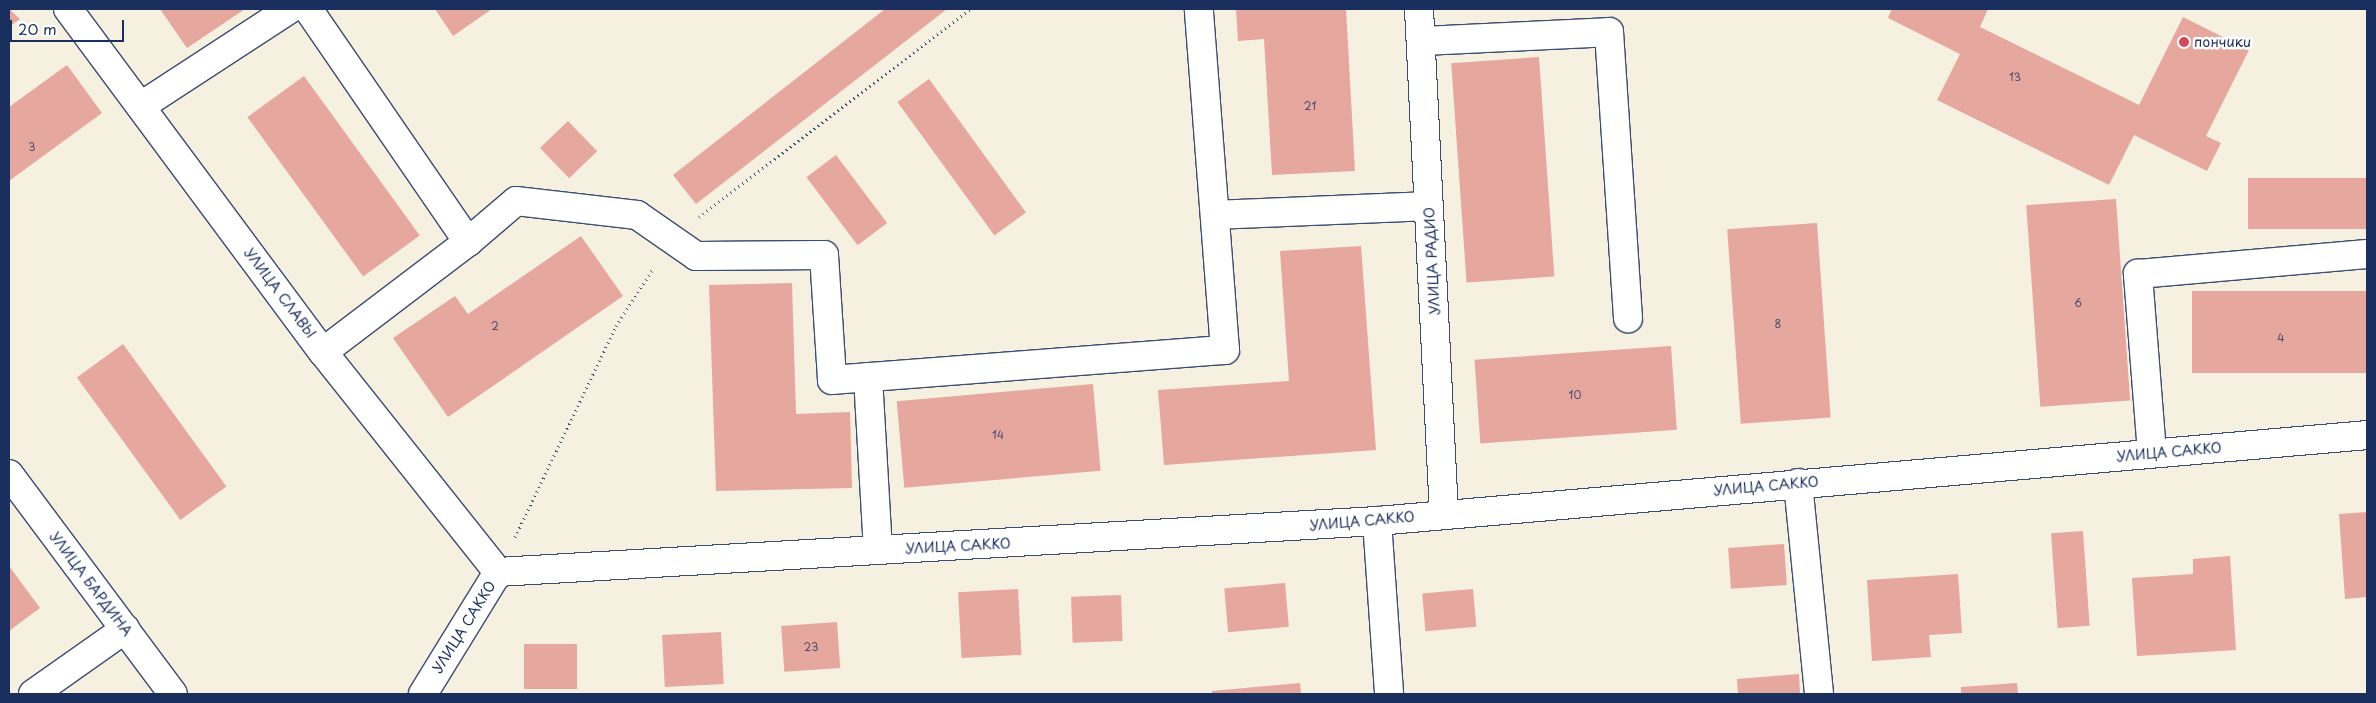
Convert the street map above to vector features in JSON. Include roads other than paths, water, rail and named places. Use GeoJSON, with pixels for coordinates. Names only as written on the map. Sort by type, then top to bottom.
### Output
{"type":"FeatureCollection","features":[{"type":"Feature","properties":{"kind":"street","name":"УЛИЦА СЛАВЫ"},"geometry":{"type":"LineString","coordinates":[[68,9],[323,352],[498,572]]}},
{"type":"Feature","properties":{"kind":"street"},"geometry":{"type":"LineString","coordinates":[[141,106],[290,9]]}},
{"type":"Feature","properties":{"kind":"street"},"geometry":{"type":"LineString","coordinates":[[308,9],[468,242]]}},
{"type":"Feature","properties":{"kind":"street"},"geometry":{"type":"LineString","coordinates":[[323,352],[468,242],[516,201],[637,215],[696,256],[824,255],[832,380],[1224,350],[1199,9]]}},
{"type":"Feature","properties":{"kind":"street","name":"УЛИЦА РАДИО"},"geometry":{"type":"LineString","coordinates":[[1419,9],[1444,514]]}},
{"type":"Feature","properties":{"kind":"street"},"geometry":{"type":"LineString","coordinates":[[1421,41],[1609,32],[1628,318]]}},
{"type":"Feature","properties":{"kind":"street"},"geometry":{"type":"LineString","coordinates":[[1215,215],[1429,206]]}},
{"type":"Feature","properties":{"kind":"street"},"geometry":{"type":"LineString","coordinates":[[2152,453],[2138,274],[2367,254]]}},
{"type":"Feature","properties":{"kind":"street"},"geometry":{"type":"LineString","coordinates":[[868,377],[878,550]]}},
{"type":"Feature","properties":{"kind":"street","name":"УЛИЦА САККО"},"geometry":{"type":"LineString","coordinates":[[423,694],[498,572],[1377,521],[2367,435]]}},
{"type":"Feature","properties":{"kind":"street","name":"УЛИЦА БАРДИНА"},"geometry":{"type":"LineString","coordinates":[[9,474],[173,694]]}},
{"type":"Feature","properties":{"kind":"street"},"geometry":{"type":"LineString","coordinates":[[1798,483],[1819,694]]}},
{"type":"Feature","properties":{"kind":"street"},"geometry":{"type":"LineString","coordinates":[[1377,521],[1389,694]]}},
{"type":"Feature","properties":{"kind":"street"},"geometry":{"type":"LineString","coordinates":[[33,694],[124,629]]}},
{"type":"Feature","properties":{"kind":"place","name":"пончики"},"geometry":{"type":"Point","coordinates":[2184,42]}}]}
